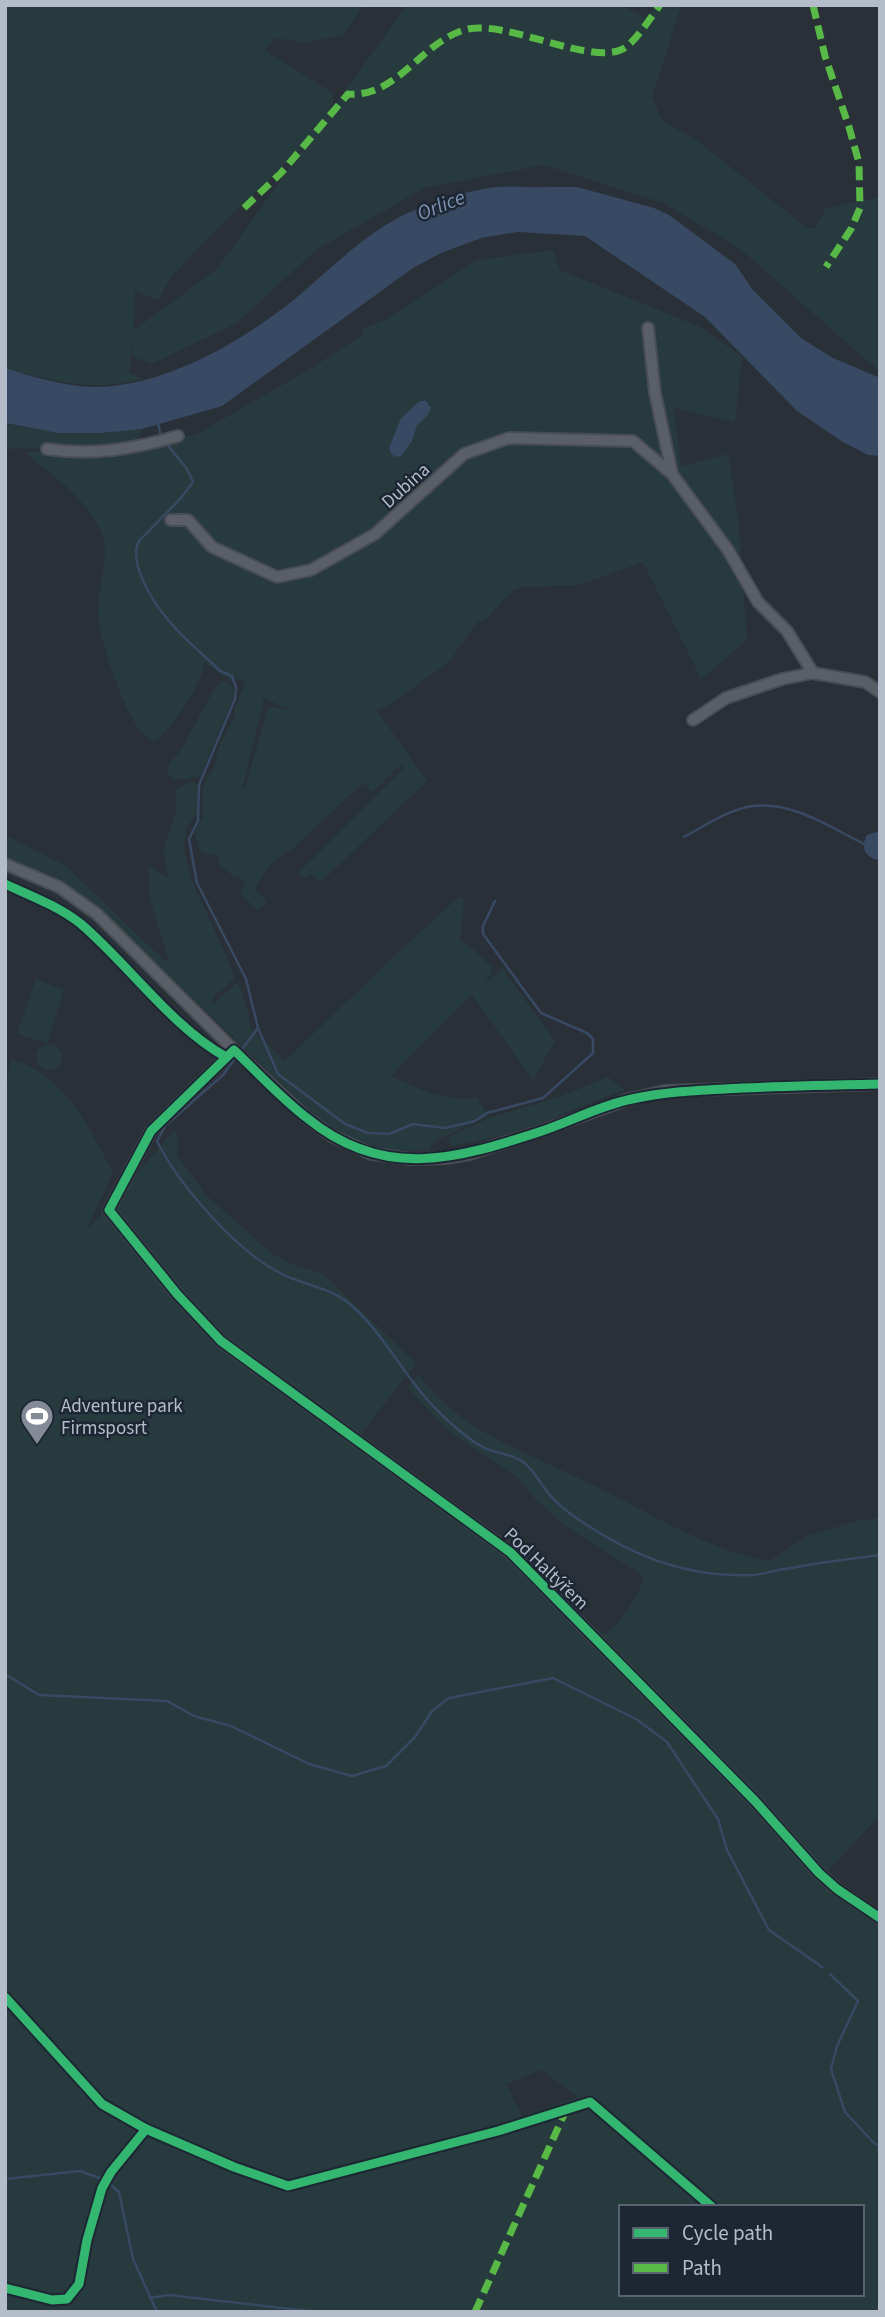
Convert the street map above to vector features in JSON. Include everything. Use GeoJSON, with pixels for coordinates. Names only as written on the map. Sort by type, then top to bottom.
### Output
{"type":"FeatureCollection","features":[{"type":"Feature","properties":{"kind":"street","name":"Dubina"},"geometry":{"type":"LineString","coordinates":[[648,328],[655,393],[673,474]]}},
{"type":"Feature","properties":{"kind":"street"},"geometry":{"type":"LineString","coordinates":[[47,449],[93,453],[131,448],[177,436]]}},
{"type":"Feature","properties":{"kind":"street","name":"Dubina"},"geometry":{"type":"LineString","coordinates":[[172,520],[188,520],[212,547],[277,577],[311,570],[375,534],[464,454],[509,438],[633,441],[673,474],[728,550],[758,602],[787,631],[813,673]]}},
{"type":"Feature","properties":{"kind":"street"},"geometry":{"type":"LineString","coordinates":[[693,720],[726,698],[782,678],[813,673],[864,682],[880,692]]}},
{"type":"Feature","properties":{"kind":"street"},"geometry":{"type":"LineString","coordinates":[[5,864],[59,887],[97,914],[307,1118],[332,1136],[372,1154],[411,1159],[469,1154],[626,1100],[666,1091],[880,1084]]}},
{"type":"Feature","properties":{"kind":"street","name":"Pod Haltýřem"},"geometry":{"type":"LineString","coordinates":[[234,1050],[151,1131],[109,1210],[177,1294],[221,1341],[510,1552],[755,1801],[818,1873],[880,1918]]}},
{"type":"Feature","properties":{"kind":"green space"},"geometry":{"type":"Polygon","coordinates":[[[5,5],[364,5],[343,35],[305,43],[276,38],[265,50],[331,92],[334,100],[328,114],[407,5],[621,5],[645,18],[657,5],[678,5],[681,6],[652,97],[662,120],[698,141],[806,227],[815,228],[826,208],[880,197],[880,372],[738,247],[663,203],[544,165],[424,188],[316,250],[237,323],[152,364],[133,357],[133,341],[129,373],[143,379],[107,385],[75,384],[5,368],[5,5]],[[308,142],[172,276],[158,300],[135,291],[134,330],[217,269],[308,142]]]}},
{"type":"Feature","properties":{"kind":"green space"},"geometry":{"type":"Polygon","coordinates":[[[553,250],[560,270],[698,326],[742,356],[735,422],[674,408],[681,466],[728,454],[738,516],[747,640],[701,679],[643,562],[579,585],[523,587],[514,590],[488,618],[476,623],[450,661],[392,703],[373,713],[378,712],[427,781],[321,882],[310,874],[304,878],[298,873],[404,768],[401,765],[373,792],[363,783],[291,850],[269,866],[254,888],[267,902],[258,910],[240,894],[246,884],[220,865],[217,856],[201,852],[194,833],[203,817],[205,781],[214,767],[218,749],[235,715],[235,707],[245,683],[236,677],[234,681],[237,685],[205,663],[192,694],[170,726],[155,741],[145,736],[126,706],[110,664],[100,626],[98,604],[105,553],[99,527],[90,512],[71,492],[26,453],[59,448],[5,448],[5,423],[55,431],[142,429],[138,441],[195,435],[310,369],[362,335],[364,328],[385,320],[477,260],[553,250]],[[261,696],[264,701],[242,789],[245,788],[268,708],[291,711],[261,696]]]}},
{"type":"Feature","properties":{"kind":"green space"},"geometry":{"type":"Polygon","coordinates":[[[224,681],[232,687],[234,696],[200,777],[175,780],[168,774],[169,764],[178,754],[214,690],[224,681]]]}},
{"type":"Feature","properties":{"kind":"green space"},"geometry":{"type":"Polygon","coordinates":[[[192,781],[197,785],[197,814],[186,828],[184,848],[191,878],[234,974],[234,979],[219,993],[215,993],[211,1006],[238,982],[249,1014],[250,1028],[285,1061],[460,896],[464,901],[460,940],[492,967],[491,975],[478,990],[502,968],[555,1041],[533,1080],[472,995],[391,1076],[445,1097],[477,1097],[488,1116],[435,1141],[429,1150],[388,1150],[355,1141],[317,1118],[95,905],[53,876],[5,858],[5,835],[66,866],[165,961],[168,959],[150,898],[148,865],[168,878],[163,849],[176,812],[176,789],[192,781]]]}},
{"type":"Feature","properties":{"kind":"green space"},"geometry":{"type":"Polygon","coordinates":[[[36,979],[64,990],[47,1043],[17,1034],[36,979]]]}},
{"type":"Feature","properties":{"kind":"green space"},"geometry":{"type":"Polygon","coordinates":[[[49,1044],[58,1048],[62,1057],[58,1066],[49,1070],[40,1066],[36,1057],[40,1048],[49,1044]]]}},
{"type":"Feature","properties":{"kind":"green space"},"geometry":{"type":"Polygon","coordinates":[[[11,1060],[46,1076],[60,1089],[95,1138],[113,1172],[86,1231],[174,1131],[178,1134],[177,1155],[207,1196],[274,1255],[296,1266],[322,1273],[416,1363],[354,1443],[363,1436],[391,1461],[450,1505],[592,1629],[606,1634],[618,1622],[637,1594],[643,1579],[641,1574],[564,1525],[535,1499],[517,1477],[448,1431],[407,1387],[419,1374],[455,1412],[498,1440],[701,1540],[747,1556],[770,1561],[807,1536],[856,1521],[880,1518],[880,1815],[818,1882],[880,1923],[880,2312],[5,2312],[5,1092],[11,1060]],[[542,2070],[506,2084],[522,2116],[578,2097],[542,2070]]]}},
{"type":"Feature","properties":{"kind":"green space"},"geometry":{"type":"Polygon","coordinates":[[[608,1077],[625,1090],[541,1123],[450,1146],[449,1137],[489,1118],[559,1097],[608,1077]]]}},
{"type":"Feature","properties":{"kind":"water","name":"Orlice"},"geometry":{"type":"Polygon","coordinates":[[[494,187],[577,187],[654,208],[669,215],[735,264],[753,290],[801,338],[833,358],[880,378],[880,456],[868,455],[843,442],[797,411],[705,317],[585,236],[518,232],[481,238],[441,253],[413,268],[222,406],[142,429],[100,433],[59,433],[5,423],[5,368],[49,380],[93,387],[149,379],[177,370],[232,343],[281,310],[356,246],[385,225],[417,209],[461,194],[494,187]]]}},
{"type":"Feature","properties":{"kind":"water"},"geometry":{"type":"Polygon","coordinates":[[[420,401],[426,401],[431,408],[417,425],[412,441],[401,456],[396,457],[391,454],[389,448],[401,418],[420,401]]]}},
{"type":"Feature","properties":{"kind":"water"},"geometry":{"type":"Polygon","coordinates":[[[880,831],[880,860],[867,855],[864,844],[867,835],[880,831]]]}},
{"type":"Feature","properties":{"kind":"waterway"},"geometry":{"type":"LineString","coordinates":[[158,423],[161,437]]}},
{"type":"Feature","properties":{"kind":"waterway"},"geometry":{"type":"LineString","coordinates":[[165,442],[187,469],[193,482],[139,541],[136,559],[153,600],[165,616],[220,671],[232,676],[236,687],[235,699],[199,785],[198,821],[189,839],[197,883],[246,979],[258,1028],[278,1074],[345,1124],[368,1133],[389,1134],[413,1124],[445,1128],[543,1098],[593,1053],[593,1039],[587,1033],[541,1013],[483,934],[483,926],[495,901]]}},
{"type":"Feature","properties":{"kind":"waterway"},"geometry":{"type":"LineString","coordinates":[[684,837],[735,811],[753,806],[768,806],[796,811],[864,844]]}},
{"type":"Feature","properties":{"kind":"waterway"},"geometry":{"type":"LineString","coordinates":[[240,1052],[257,1029]]}},
{"type":"Feature","properties":{"kind":"waterway"},"geometry":{"type":"LineString","coordinates":[[236,1057],[223,1075],[166,1125],[157,1141],[166,1158],[209,1214],[261,1262],[296,1280],[333,1293],[350,1304],[374,1329],[425,1397],[467,1437],[480,1446],[522,1461],[557,1503],[593,1529],[636,1552],[681,1568],[704,1573],[754,1575],[880,1555]]}},
{"type":"Feature","properties":{"kind":"waterway"},"geometry":{"type":"LineString","coordinates":[[5,1674],[39,1695],[167,1701],[194,1716],[231,1726],[309,1764],[352,1776],[386,1766],[415,1737],[432,1711],[449,1698],[553,1678],[636,1719],[667,1742],[718,1819],[727,1850],[769,1930],[822,1967]]}},
{"type":"Feature","properties":{"kind":"waterway"},"geometry":{"type":"LineString","coordinates":[[830,1974],[858,2001],[837,2046],[831,2069],[845,2112],[880,2146]]}},
{"type":"Feature","properties":{"kind":"waterway"},"geometry":{"type":"LineString","coordinates":[[5,2179],[80,2171],[105,2180],[119,2192],[133,2259],[157,2312]]}},
{"type":"Feature","properties":{"kind":"waterway"},"geometry":{"type":"LineString","coordinates":[[150,2298],[169,2295],[317,2312]]}},
{"type":"Feature","properties":{"kind":"marked path"},"geometry":{"type":"LineString","coordinates":[[244,208],[281,173],[348,94],[366,93],[382,87],[452,35],[468,29],[485,28],[574,49],[612,52],[631,43],[660,5]]}},
{"type":"Feature","properties":{"kind":"marked path"},"geometry":{"type":"LineString","coordinates":[[813,5],[825,56],[859,163],[860,208],[851,229],[826,267]]}},
{"type":"Feature","properties":{"kind":"marked path"},"geometry":{"type":"LineString","coordinates":[[475,2312],[567,2108]]}},
{"type":"Feature","properties":{"kind":"cycle path"},"geometry":{"type":"LineString","coordinates":[[5,884],[54,907],[81,924],[169,1013],[206,1045],[226,1057]]}},
{"type":"Feature","properties":{"kind":"cycle path"},"geometry":{"type":"LineString","coordinates":[[880,1084],[742,1088],[660,1094],[609,1105],[542,1131],[480,1150],[422,1159],[364,1151],[336,1138],[297,1110],[234,1050],[151,1131],[109,1210],[177,1294],[221,1341],[510,1552],[755,1801],[819,1873],[837,1889],[880,1918]]}},
{"type":"Feature","properties":{"kind":"cycle path"},"geometry":{"type":"LineString","coordinates":[[5,1997],[102,2104],[146,2129],[234,2167],[288,2186],[498,2131],[590,2102],[710,2205]]}},
{"type":"Feature","properties":{"kind":"cycle path"},"geometry":{"type":"LineString","coordinates":[[5,2288],[52,2300],[67,2299],[79,2284],[87,2240],[102,2188],[111,2172],[146,2129]]}},
{"type":"Feature","properties":{"kind":"place","name":"Adventure park Firmsposrt"},"geometry":{"type":"Point","coordinates":[37,1446]}}]}
